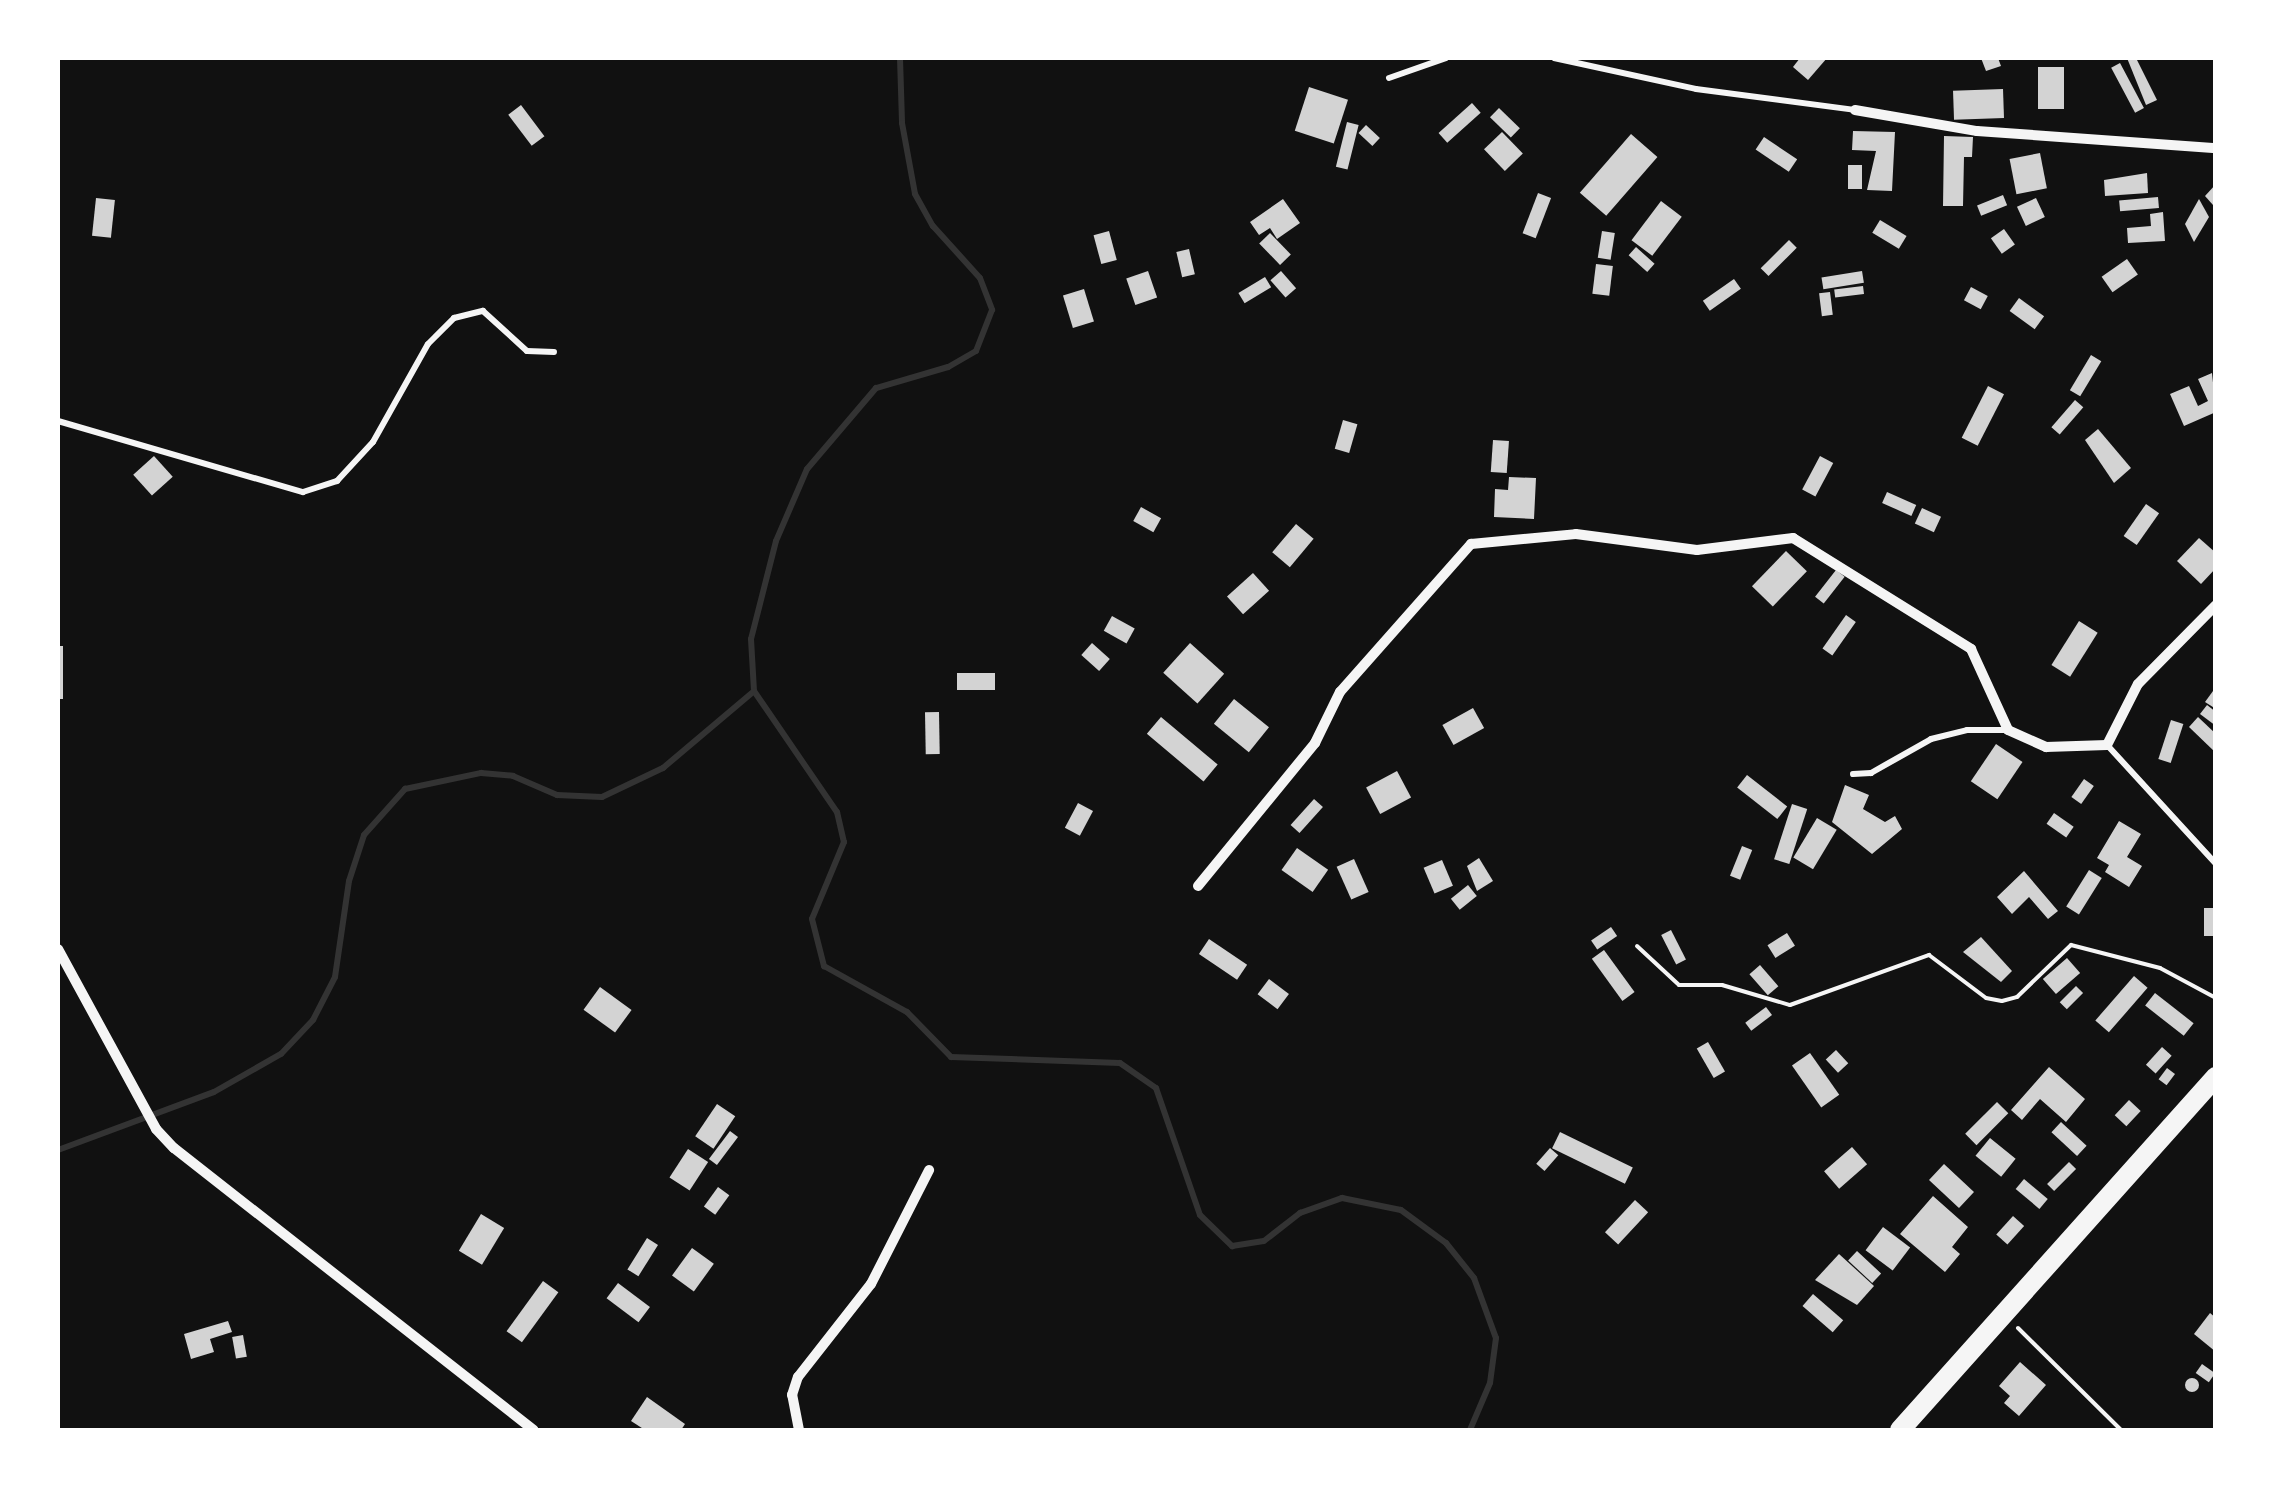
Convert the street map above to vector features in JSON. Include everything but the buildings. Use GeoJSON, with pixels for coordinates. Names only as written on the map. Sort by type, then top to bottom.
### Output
{"type":"FeatureCollection","features":[{"type":"Feature","properties":{"kind":"main road"},"geometry":{"type":"LineString","coordinates":[[1900,1430],[2216,1076]]}},
{"type":"Feature","properties":{"kind":"street"},"geometry":{"type":"LineString","coordinates":[[1854,110],[1976,131],[2216,148]]}},
{"type":"Feature","properties":{"kind":"street"},"geometry":{"type":"LineString","coordinates":[[1198,886],[1315,743],[1340,692],[1470,544],[1576,534],[1698,550],[1794,538],[1971,649],[2008,730],[2046,747],[2107,744],[2138,684],[2216,605]]}},
{"type":"Feature","properties":{"kind":"street"},"geometry":{"type":"LineString","coordinates":[[58,949],[156,1129],[212,1181],[534,1430]]}},
{"type":"Feature","properties":{"kind":"street"},"geometry":{"type":"LineString","coordinates":[[799,1430],[792,1395],[798,1377],[871,1284],[929,1170]]}},
{"type":"Feature","properties":{"kind":"lane"},"geometry":{"type":"LineString","coordinates":[[1389,78],[1446,58]]}},
{"type":"Feature","properties":{"kind":"lane"},"geometry":{"type":"LineString","coordinates":[[1554,58],[1696,89],[1854,110]]}},
{"type":"Feature","properties":{"kind":"lane"},"geometry":{"type":"LineString","coordinates":[[58,421],[303,492],[337,481],[373,442],[428,344],[454,318],[482,311],[528,351],[554,352]]}},
{"type":"Feature","properties":{"kind":"lane"},"geometry":{"type":"LineString","coordinates":[[1853,774],[1872,773],[1931,740],[1967,730],[2008,730]]}},
{"type":"Feature","properties":{"kind":"lane"},"geometry":{"type":"LineString","coordinates":[[2107,744],[2216,864]]}},
{"type":"Feature","properties":{"kind":"path"},"geometry":{"type":"LineString","coordinates":[[1638,946],[1680,986],[1722,986],[1790,1006],[1929,955],[1986,998],[2002,1001],[2017,997],[2071,945],[2160,968],[2216,998]]}},
{"type":"Feature","properties":{"kind":"path"},"geometry":{"type":"LineString","coordinates":[[2002,1312],[2120,1430]]}},
{"type":"Feature","properties":{"kind":"waterway"},"geometry":{"type":"LineString","coordinates":[[900,58],[902,123],[915,194],[933,226],[980,278],[992,310],[976,351],[948,367],[876,388],[807,469],[776,541],[751,639],[754,691],[837,812],[844,842],[812,919],[824,966],[907,1012],[951,1057],[1120,1063],[1156,1088],[1200,1215],[1232,1246],[1264,1241],[1300,1213],[1342,1198],[1401,1210],[1446,1243],[1474,1278],[1496,1338],[1490,1383],[1470,1430]]}},
{"type":"Feature","properties":{"kind":"waterway"},"geometry":{"type":"LineString","coordinates":[[58,1150],[214,1092],[281,1054],[313,1020],[335,977],[349,881],[364,835],[405,789],[481,773],[513,776],[557,795],[602,797],[663,768],[754,691]]}}]}
